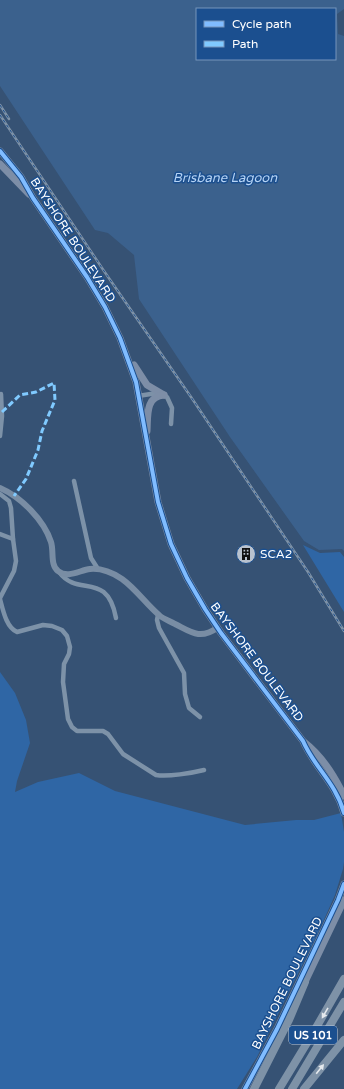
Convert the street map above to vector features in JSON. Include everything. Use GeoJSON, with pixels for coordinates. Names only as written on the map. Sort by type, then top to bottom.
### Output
{"type":"FeatureCollection","features":[{"type":"Feature","properties":{"kind":"highway","name":"US 101"},"geometry":{"type":"LineString","coordinates":[[278,1089],[309,1040],[344,979]]}},
{"type":"Feature","properties":{"kind":"highway"},"geometry":{"type":"LineString","coordinates":[[254,1089],[286,1026],[305,982]]}},
{"type":"Feature","properties":{"kind":"highway","name":"US 101"},"geometry":{"type":"LineString","coordinates":[[292,1089],[344,1002]]}},
{"type":"Feature","properties":{"kind":"highway"},"geometry":{"type":"LineString","coordinates":[[304,1089],[344,1040]]}},
{"type":"Feature","properties":{"kind":"main road","name":"BAYSHORE BOULEVARD"},"geometry":{"type":"LineString","coordinates":[[0,151],[21,177],[33,198],[58,232],[97,292],[113,322],[127,354],[138,396],[157,498],[171,544],[187,578],[217,628],[303,741],[313,750],[329,770],[344,796]]}},
{"type":"Feature","properties":{"kind":"main road","name":"BAYSHORE BOULEVARD"},"geometry":{"type":"LineString","coordinates":[[0,164],[33,198]]}},
{"type":"Feature","properties":{"kind":"main road"},"geometry":{"type":"LineString","coordinates":[[127,354],[147,385],[164,395]]}},
{"type":"Feature","properties":{"kind":"main road"},"geometry":{"type":"LineString","coordinates":[[147,445],[149,405],[154,398],[164,395]]}},
{"type":"Feature","properties":{"kind":"main road","name":"BAYSHORE BOULEVARD"},"geometry":{"type":"LineString","coordinates":[[303,741],[308,753],[332,785],[344,813]]}},
{"type":"Feature","properties":{"kind":"main road","name":"BAYSHORE BOULEVARD"},"geometry":{"type":"LineString","coordinates":[[245,1089],[282,1019],[344,884]]}},
{"type":"Feature","properties":{"kind":"main road","name":"BAYSHORE BOULEVARD"},"geometry":{"type":"LineString","coordinates":[[250,1089],[305,982],[344,900]]}},
{"type":"Feature","properties":{"kind":"street"},"geometry":{"type":"LineString","coordinates":[[138,396],[157,393],[167,397],[171,404],[171,424]]}},
{"type":"Feature","properties":{"kind":"street"},"geometry":{"type":"LineString","coordinates":[[0,436],[2,416],[1,394]]}},
{"type":"Feature","properties":{"kind":"street"},"geometry":{"type":"LineString","coordinates":[[74,481],[91,558],[99,570]]}},
{"type":"Feature","properties":{"kind":"street"},"geometry":{"type":"LineString","coordinates":[[0,488],[14,496],[29,509],[43,527],[52,545],[54,566],[64,578],[69,582],[100,589],[105,593],[111,603],[116,618]]}},
{"type":"Feature","properties":{"kind":"street"},"geometry":{"type":"LineString","coordinates":[[0,494],[9,501],[11,508],[16,561],[14,571],[0,598],[9,626],[13,630],[17,632],[43,625],[52,626],[62,630],[67,636],[70,647],[69,654],[64,664],[63,682],[68,719],[72,727],[77,731],[103,731],[108,734],[123,754],[156,775],[183,774],[204,770]]}},
{"type":"Feature","properties":{"kind":"street"},"geometry":{"type":"LineString","coordinates":[[0,534],[13,539]]}},
{"type":"Feature","properties":{"kind":"street"},"geometry":{"type":"LineString","coordinates":[[59,572],[66,574],[89,569],[110,573],[122,580],[158,615],[187,630],[196,633],[208,633],[217,628]]}},
{"type":"Feature","properties":{"kind":"street"},"geometry":{"type":"LineString","coordinates":[[158,615],[158,628],[184,674],[185,694],[189,708],[200,717]]}},
{"type":"Feature","properties":{"kind":"shaded area"},"geometry":{"type":"Polygon","coordinates":[[[303,545],[320,553],[340,552],[344,557],[344,612],[303,545]]]}},
{"type":"Feature","properties":{"kind":"shaded area"},"geometry":{"type":"Polygon","coordinates":[[[0,672],[15,693],[26,720],[30,743],[17,781],[15,792],[38,782],[79,773],[115,791],[245,825],[296,820],[314,820],[341,813],[344,832],[344,862],[335,895],[257,1057],[237,1089],[0,1089],[0,672]]]}},
{"type":"Feature","properties":{"kind":"water","name":"Brisbane Lagoon"},"geometry":{"type":"Polygon","coordinates":[[[0,0],[344,0],[344,9],[337,14],[338,34],[344,36],[344,551],[342,549],[319,550],[304,541],[230,437],[139,299],[134,255],[108,233],[95,230],[0,86],[0,0]]]}},
{"type":"Feature","properties":{"kind":"railway"},"geometry":{"type":"LineString","coordinates":[[0,105],[9,119]]}},
{"type":"Feature","properties":{"kind":"railway"},"geometry":{"type":"LineString","coordinates":[[0,115],[308,572],[344,631]]}},
{"type":"Feature","properties":{"kind":"marked path"},"geometry":{"type":"LineString","coordinates":[[2,412],[20,395],[36,392],[54,383],[55,400],[42,431],[38,450],[26,479],[14,496]]}},
{"type":"Feature","properties":{"kind":"cycle path"},"geometry":{"type":"LineString","coordinates":[[0,151],[21,177],[33,198],[87,277],[105,307],[120,338],[136,382],[158,502],[171,544],[187,578],[221,633],[303,741],[313,759],[336,793],[344,813]]}},
{"type":"Feature","properties":{"kind":"cycle path"},"geometry":{"type":"LineString","coordinates":[[245,1089],[277,1029],[338,900],[344,884]]}},
{"type":"Feature","properties":{"kind":"place","name":"SCA2"},"geometry":{"type":"Point","coordinates":[246,554]}}]}
